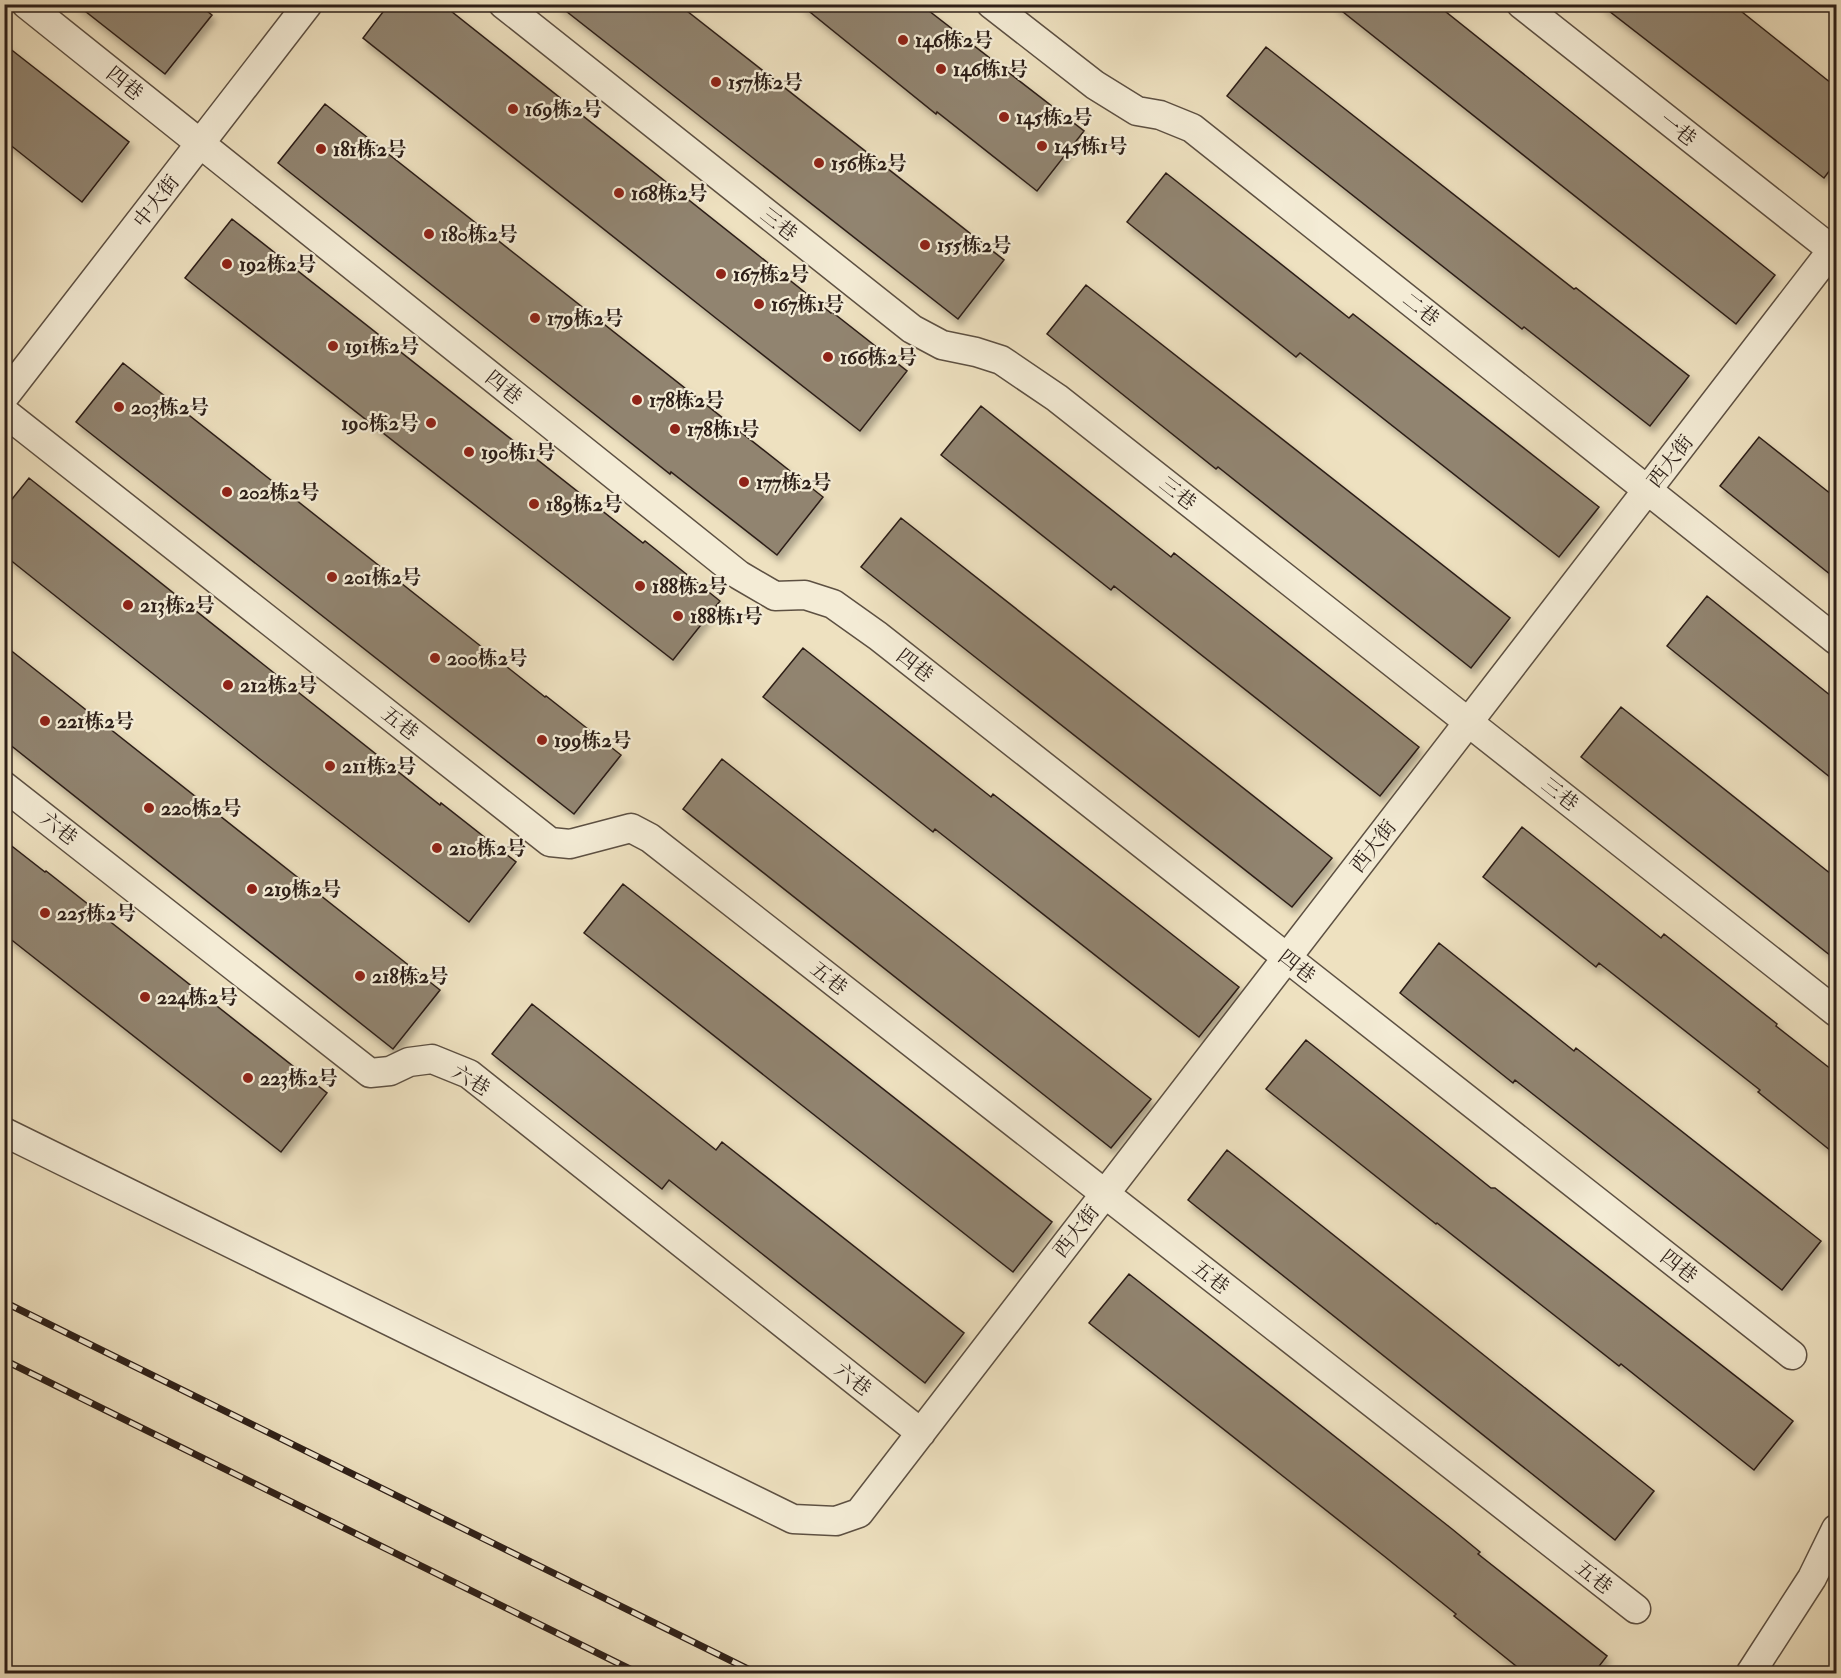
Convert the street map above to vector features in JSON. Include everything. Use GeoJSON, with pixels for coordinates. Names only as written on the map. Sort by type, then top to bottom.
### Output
{"type":"FeatureCollection","features":[{"type":"Feature","properties":{"kind":"street","name":"四巷"},"geometry":{"type":"LineString","coordinates":[[26,4],[739,575],[775,596],[805,595],[833,604],[878,636],[1792,1355]]}},
{"type":"Feature","properties":{"kind":"street","name":"中大街"},"geometry":{"type":"LineString","coordinates":[[4,397],[308,4]]}},
{"type":"Feature","properties":{"kind":"street","name":"三巷"},"geometry":{"type":"LineString","coordinates":[[503,4],[912,329],[942,345],[1001,360],[1057,398],[1836,1012]]}},
{"type":"Feature","properties":{"kind":"street","name":"二巷"},"geometry":{"type":"LineString","coordinates":[[991,4],[1112,96],[1137,111],[1160,115],[1192,128],[1836,640]]}},
{"type":"Feature","properties":{"kind":"street","name":"一巷"},"geometry":{"type":"LineString","coordinates":[[1521,4],[1835,249]]}},
{"type":"Feature","properties":{"kind":"street","name":"西大街"},"geometry":{"type":"LineString","coordinates":[[4,1132],[793,1519],[836,1521],[859,1513],[1835,249]]}},
{"type":"Feature","properties":{"kind":"street","name":"五巷"},"geometry":{"type":"LineString","coordinates":[[4,412],[550,842],[570,844],[632,828],[650,838],[1636,1610]]}},
{"type":"Feature","properties":{"kind":"street","name":"六巷"},"geometry":{"type":"LineString","coordinates":[[4,786],[370,1073],[390,1071],[409,1062],[432,1059],[469,1074],[915,1440]]}},
{"type":"Feature","properties":{"kind":"street"},"geometry":{"type":"LineString","coordinates":[[1750,1674],[1812,1578],[1836,1529]]}},
{"type":"Feature","properties":{"kind":"building"},"geometry":{"type":"Polygon","coordinates":[[[76,4],[198,4],[212,15],[165,74],[76,4]]]}},
{"type":"Feature","properties":{"kind":"building"},"geometry":{"type":"Polygon","coordinates":[[[389,4],[442,4],[907,371],[860,431],[363,38],[389,4]]]}},
{"type":"Feature","properties":{"kind":"building"},"geometry":{"type":"Polygon","coordinates":[[[557,4],[678,4],[1004,260],[958,319],[557,4]]]}},
{"type":"Feature","properties":{"kind":"building"},"geometry":{"type":"Polygon","coordinates":[[[800,4],[920,4],[1084,131],[1037,191],[937,112],[936,114],[800,4]]]}},
{"type":"Feature","properties":{"kind":"building"},"geometry":{"type":"Polygon","coordinates":[[[1333,4],[1436,4],[1775,275],[1736,324],[1333,4]]]}},
{"type":"Feature","properties":{"kind":"building"},"geometry":{"type":"Polygon","coordinates":[[[1600,4],[1732,4],[1836,87],[1836,162],[1824,178],[1600,4]]]}},
{"type":"Feature","properties":{"kind":"building"},"geometry":{"type":"Polygon","coordinates":[[[4,44],[129,142],[82,202],[4,140],[4,44]]]}},
{"type":"Feature","properties":{"kind":"building"},"geometry":{"type":"Polygon","coordinates":[[[1266,47],[1574,289],[1576,288],[1689,376],[1650,426],[1524,327],[1522,329],[1227,96],[1266,47]]]}},
{"type":"Feature","properties":{"kind":"building"},"geometry":{"type":"Polygon","coordinates":[[[325,104],[823,497],[777,555],[671,472],[670,474],[278,163],[325,104]]]}},
{"type":"Feature","properties":{"kind":"building"},"geometry":{"type":"Polygon","coordinates":[[[1166,173],[1349,318],[1353,314],[1599,507],[1559,557],[1300,353],[1296,357],[1127,222],[1166,173]]]}},
{"type":"Feature","properties":{"kind":"building"},"geometry":{"type":"Polygon","coordinates":[[[232,219],[720,601],[673,660],[185,278],[232,219]]]}},
{"type":"Feature","properties":{"kind":"building"},"geometry":{"type":"Polygon","coordinates":[[[1086,285],[1510,618],[1471,668],[1047,334],[1086,285]]]}},
{"type":"Feature","properties":{"kind":"building"},"geometry":{"type":"Polygon","coordinates":[[[123,363],[621,755],[574,814],[76,422],[123,363]]]}},
{"type":"Feature","properties":{"kind":"building"},"geometry":{"type":"Polygon","coordinates":[[[981,406],[1171,557],[1174,553],[1419,747],[1380,796],[1114,586],[1111,590],[941,455],[981,406]]]}},
{"type":"Feature","properties":{"kind":"building"},"geometry":{"type":"Polygon","coordinates":[[[1759,437],[1836,498],[1836,579],[1720,486],[1759,437]]]}},
{"type":"Feature","properties":{"kind":"building"},"geometry":{"type":"Polygon","coordinates":[[[29,478],[440,805],[441,803],[516,862],[469,922],[4,555],[4,509],[29,478]]]}},
{"type":"Feature","properties":{"kind":"building"},"geometry":{"type":"Polygon","coordinates":[[[901,518],[1332,858],[1292,907],[861,567],[901,518]]]}},
{"type":"Feature","properties":{"kind":"building"},"geometry":{"type":"Polygon","coordinates":[[[1707,596],[1836,700],[1836,782],[1667,646],[1707,596]]]}},
{"type":"Feature","properties":{"kind":"building"},"geometry":{"type":"Polygon","coordinates":[[[4,645],[440,990],[393,1049],[4,740],[4,645]]]}},
{"type":"Feature","properties":{"kind":"building"},"geometry":{"type":"Polygon","coordinates":[[[803,648],[991,797],[993,794],[1239,987],[1199,1037],[935,829],[933,832],[763,697],[803,648]]]}},
{"type":"Feature","properties":{"kind":"building"},"geometry":{"type":"Polygon","coordinates":[[[1621,707],[1836,878],[1836,960],[1581,757],[1621,707]]]}},
{"type":"Feature","properties":{"kind":"building"},"geometry":{"type":"Polygon","coordinates":[[[722,759],[1151,1099],[1111,1148],[683,809],[722,759]]]}},
{"type":"Feature","properties":{"kind":"building"},"geometry":{"type":"Polygon","coordinates":[[[1522,827],[1661,938],[1664,934],[1836,1073],[1836,1155],[1758,1092],[1760,1090],[1599,963],[1596,967],[1483,877],[1522,827]]]}},
{"type":"Feature","properties":{"kind":"building"},"geometry":{"type":"Polygon","coordinates":[[[4,840],[327,1093],[281,1152],[4,934],[4,840]]]}},
{"type":"Feature","properties":{"kind":"building"},"geometry":{"type":"Polygon","coordinates":[[[623,884],[1052,1222],[1013,1272],[584,933],[623,884]]]}},
{"type":"Feature","properties":{"kind":"building"},"geometry":{"type":"Polygon","coordinates":[[[1439,943],[1574,1051],[1576,1048],[1821,1241],[1782,1290],[1515,1080],[1513,1083],[1400,993],[1439,943]]]}},
{"type":"Feature","properties":{"kind":"building"},"geometry":{"type":"Polygon","coordinates":[[[532,1004],[716,1150],[722,1142],[964,1333],[925,1383],[669,1180],[662,1189],[492,1054],[532,1004]]]}},
{"type":"Feature","properties":{"kind":"building"},"geometry":{"type":"Polygon","coordinates":[[[1306,1040],[1491,1188],[1495,1188],[1793,1421],[1754,1470],[1266,1089],[1306,1040]]]}},
{"type":"Feature","properties":{"kind":"building"},"geometry":{"type":"Polygon","coordinates":[[[1227,1150],[1654,1491],[1615,1540],[1188,1200],[1227,1150]]]}},
{"type":"Feature","properties":{"kind":"building"},"geometry":{"type":"Polygon","coordinates":[[[1129,1274],[1452,1529],[1480,1552],[1478,1554],[1607,1656],[1593,1674],[1526,1674],[1384,1556],[1089,1323],[1129,1274]]]}},
{"type":"Feature","properties":{"kind":"railway"},"geometry":{"type":"LineString","coordinates":[[4,1302],[758,1674]]}},
{"type":"Feature","properties":{"kind":"railway"},"geometry":{"type":"LineString","coordinates":[[4,1360],[640,1674]]}},
{"type":"Feature","properties":{"kind":"place","name":"146栋2号"},"geometry":{"type":"Point","coordinates":[903,40]}},
{"type":"Feature","properties":{"kind":"place","name":"146栋1号"},"geometry":{"type":"Point","coordinates":[941,69]}},
{"type":"Feature","properties":{"kind":"place","name":"157栋2号"},"geometry":{"type":"Point","coordinates":[716,82]}},
{"type":"Feature","properties":{"kind":"place","name":"169栋2号"},"geometry":{"type":"Point","coordinates":[513,109]}},
{"type":"Feature","properties":{"kind":"place","name":"145栋2号"},"geometry":{"type":"Point","coordinates":[1004,117]}},
{"type":"Feature","properties":{"kind":"place","name":"145栋1号"},"geometry":{"type":"Point","coordinates":[1042,146]}},
{"type":"Feature","properties":{"kind":"place","name":"181栋2号"},"geometry":{"type":"Point","coordinates":[321,149]}},
{"type":"Feature","properties":{"kind":"place","name":"156栋2号"},"geometry":{"type":"Point","coordinates":[819,163]}},
{"type":"Feature","properties":{"kind":"place","name":"168栋2号"},"geometry":{"type":"Point","coordinates":[619,193]}},
{"type":"Feature","properties":{"kind":"place","name":"180栋2号"},"geometry":{"type":"Point","coordinates":[429,234]}},
{"type":"Feature","properties":{"kind":"place","name":"155栋2号"},"geometry":{"type":"Point","coordinates":[925,245]}},
{"type":"Feature","properties":{"kind":"place","name":"192栋2号"},"geometry":{"type":"Point","coordinates":[227,264]}},
{"type":"Feature","properties":{"kind":"place","name":"167栋2号"},"geometry":{"type":"Point","coordinates":[721,274]}},
{"type":"Feature","properties":{"kind":"place","name":"167栋1号"},"geometry":{"type":"Point","coordinates":[759,304]}},
{"type":"Feature","properties":{"kind":"place","name":"179栋2号"},"geometry":{"type":"Point","coordinates":[535,318]}},
{"type":"Feature","properties":{"kind":"place","name":"191栋2号"},"geometry":{"type":"Point","coordinates":[333,346]}},
{"type":"Feature","properties":{"kind":"place","name":"166栋2号"},"geometry":{"type":"Point","coordinates":[828,357]}},
{"type":"Feature","properties":{"kind":"place","name":"178栋2号"},"geometry":{"type":"Point","coordinates":[637,400]}},
{"type":"Feature","properties":{"kind":"place","name":"203栋2号"},"geometry":{"type":"Point","coordinates":[119,407]}},
{"type":"Feature","properties":{"kind":"place","name":"190栋2号"},"geometry":{"type":"Point","coordinates":[431,423]}},
{"type":"Feature","properties":{"kind":"place","name":"178栋1号"},"geometry":{"type":"Point","coordinates":[675,429]}},
{"type":"Feature","properties":{"kind":"place","name":"190栋1号"},"geometry":{"type":"Point","coordinates":[469,452]}},
{"type":"Feature","properties":{"kind":"place","name":"177栋2号"},"geometry":{"type":"Point","coordinates":[744,482]}},
{"type":"Feature","properties":{"kind":"place","name":"202栋2号"},"geometry":{"type":"Point","coordinates":[227,492]}},
{"type":"Feature","properties":{"kind":"place","name":"189栋2号"},"geometry":{"type":"Point","coordinates":[534,504]}},
{"type":"Feature","properties":{"kind":"place","name":"201栋2号"},"geometry":{"type":"Point","coordinates":[332,577]}},
{"type":"Feature","properties":{"kind":"place","name":"188栋2号"},"geometry":{"type":"Point","coordinates":[640,586]}},
{"type":"Feature","properties":{"kind":"place","name":"213栋2号"},"geometry":{"type":"Point","coordinates":[128,605]}},
{"type":"Feature","properties":{"kind":"place","name":"188栋1号"},"geometry":{"type":"Point","coordinates":[678,616]}},
{"type":"Feature","properties":{"kind":"place","name":"200栋2号"},"geometry":{"type":"Point","coordinates":[435,658]}},
{"type":"Feature","properties":{"kind":"place","name":"212栋2号"},"geometry":{"type":"Point","coordinates":[228,685]}},
{"type":"Feature","properties":{"kind":"place","name":"221栋2号"},"geometry":{"type":"Point","coordinates":[45,721]}},
{"type":"Feature","properties":{"kind":"place","name":"199栋2号"},"geometry":{"type":"Point","coordinates":[542,740]}},
{"type":"Feature","properties":{"kind":"place","name":"211栋2号"},"geometry":{"type":"Point","coordinates":[330,766]}},
{"type":"Feature","properties":{"kind":"place","name":"220栋2号"},"geometry":{"type":"Point","coordinates":[149,808]}},
{"type":"Feature","properties":{"kind":"place","name":"210栋2号"},"geometry":{"type":"Point","coordinates":[437,848]}},
{"type":"Feature","properties":{"kind":"place","name":"219栋2号"},"geometry":{"type":"Point","coordinates":[252,889]}},
{"type":"Feature","properties":{"kind":"place","name":"225栋2号"},"geometry":{"type":"Point","coordinates":[45,913]}},
{"type":"Feature","properties":{"kind":"place","name":"218栋2号"},"geometry":{"type":"Point","coordinates":[360,976]}},
{"type":"Feature","properties":{"kind":"place","name":"224栋2号"},"geometry":{"type":"Point","coordinates":[145,997]}},
{"type":"Feature","properties":{"kind":"place","name":"223栋2号"},"geometry":{"type":"Point","coordinates":[248,1078]}}]}
